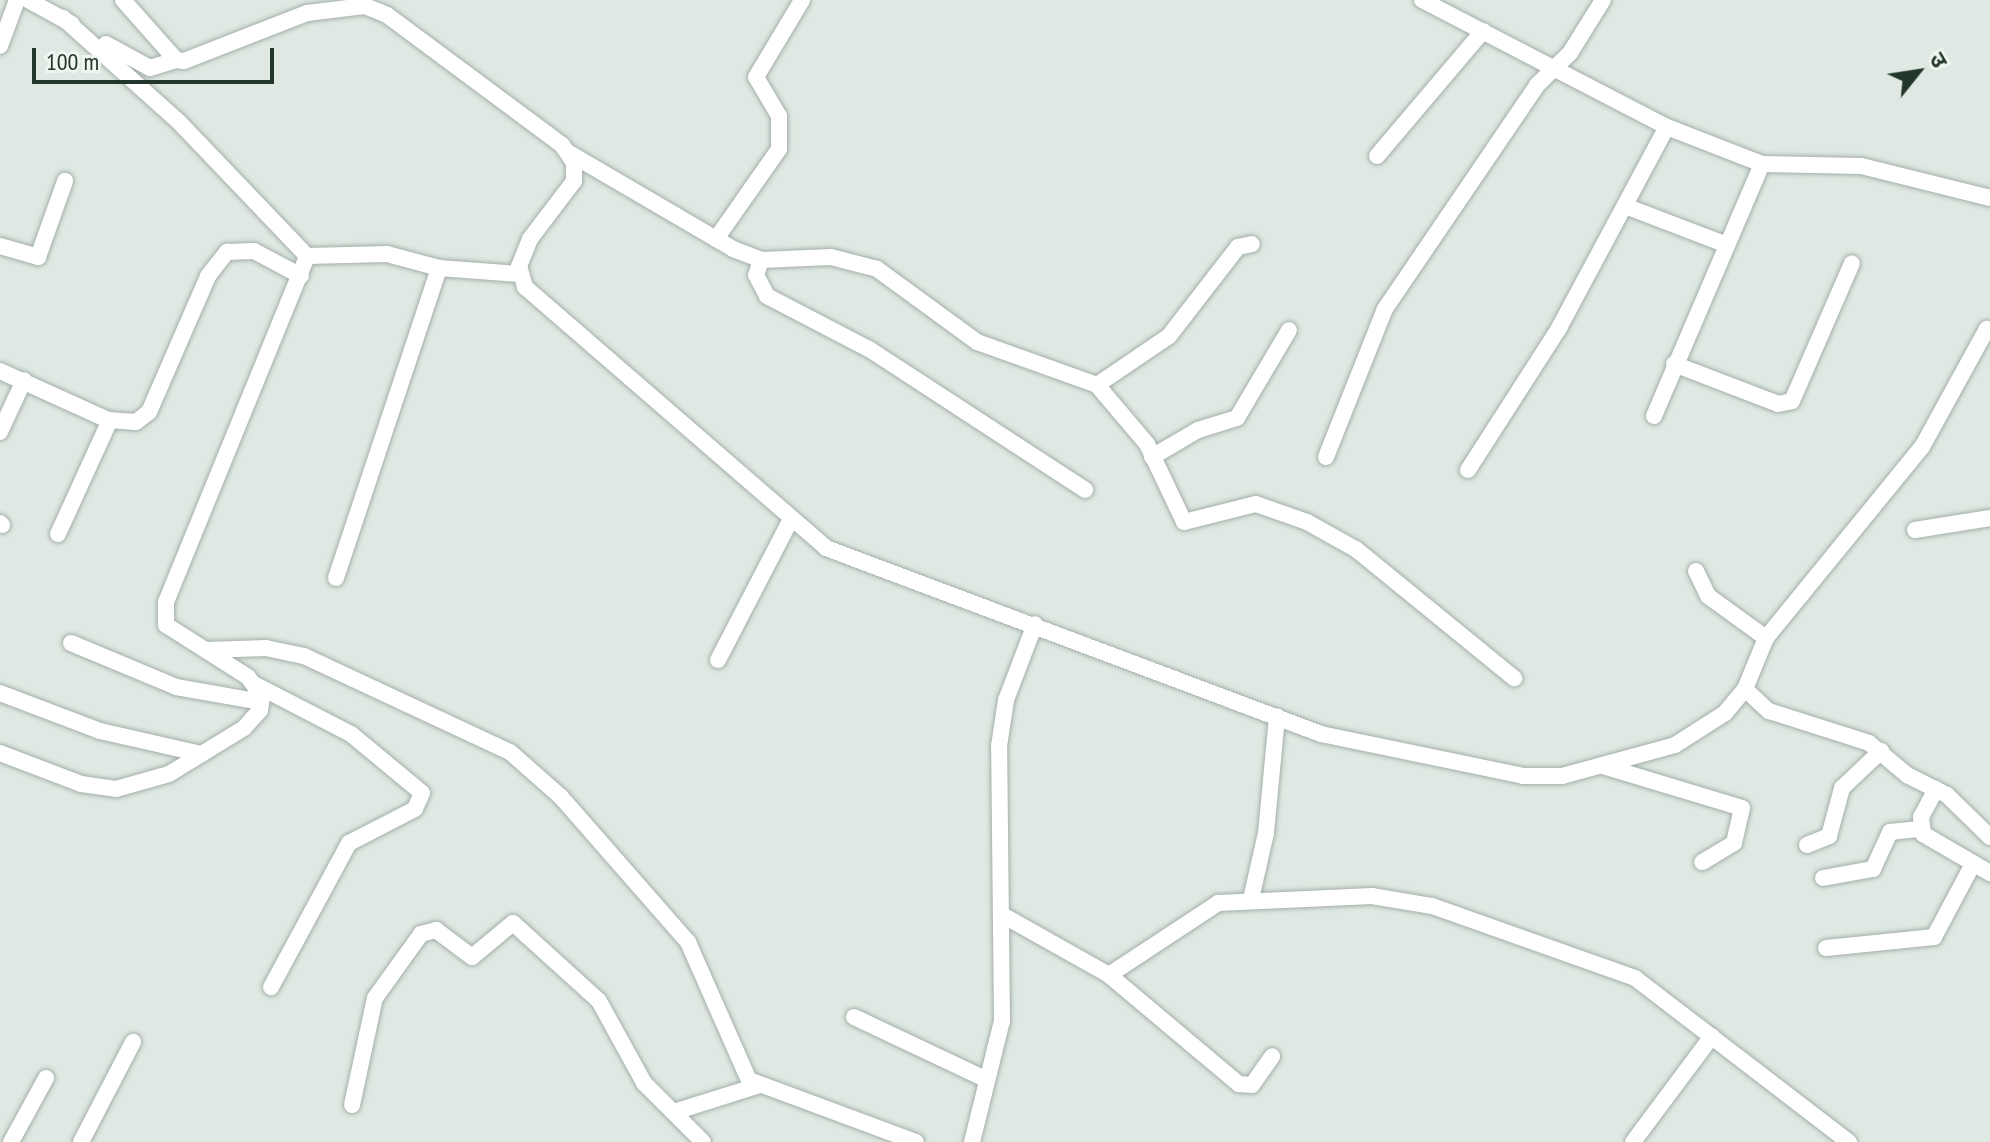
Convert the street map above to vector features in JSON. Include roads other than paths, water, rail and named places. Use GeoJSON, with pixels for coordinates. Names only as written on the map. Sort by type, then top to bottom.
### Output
{"type":"FeatureCollection","features":[{"type":"Feature","properties":{"kind":"street"},"geometry":{"type":"LineString","coordinates":[[0,46],[17,0]]}},
{"type":"Feature","properties":{"kind":"street"},"geometry":{"type":"LineString","coordinates":[[28,0],[140,65],[176,60],[307,13],[364,3],[387,15],[569,153],[716,239],[761,260],[831,257],[877,269],[977,342],[1097,385],[1126,414],[1152,457],[1184,522],[1256,504],[1307,522],[1357,550],[1514,678]]}},
{"type":"Feature","properties":{"kind":"street"},"geometry":{"type":"LineString","coordinates":[[123,0],[176,60]]}},
{"type":"Feature","properties":{"kind":"street"},"geometry":{"type":"LineString","coordinates":[[716,239],[779,149],[779,116],[756,77],[802,0]]}},
{"type":"Feature","properties":{"kind":"street"},"geometry":{"type":"LineString","coordinates":[[1422,0],[1667,127],[1759,169],[1861,166],[1990,198]]}},
{"type":"Feature","properties":{"kind":"street"},"geometry":{"type":"LineString","coordinates":[[1326,457],[1385,309],[1553,67],[1570,53],[1603,0]]}},
{"type":"Feature","properties":{"kind":"street"},"geometry":{"type":"LineString","coordinates":[[63,18],[141,84],[307,256],[387,254],[439,268],[519,274],[549,312],[695,429],[790,521],[854,563],[1035,624],[1321,734],[1523,776],[1562,776],[1675,745],[1725,713],[1745,689],[1766,638],[1922,447],[1989,325]]}},
{"type":"Feature","properties":{"kind":"street"},"geometry":{"type":"LineString","coordinates":[[1377,156],[1483,31]]}},
{"type":"Feature","properties":{"kind":"street"},"geometry":{"type":"LineString","coordinates":[[1468,470],[1559,328],[1667,127]]}},
{"type":"Feature","properties":{"kind":"street"},"geometry":{"type":"LineString","coordinates":[[519,274],[530,239],[574,181],[569,153]]}},
{"type":"Feature","properties":{"kind":"street"},"geometry":{"type":"LineString","coordinates":[[1654,416],[1759,169]]}},
{"type":"Feature","properties":{"kind":"street"},"geometry":{"type":"LineString","coordinates":[[0,246],[38,257],[65,181]]}},
{"type":"Feature","properties":{"kind":"street"},"geometry":{"type":"LineString","coordinates":[[1625,206],[1727,245]]}},
{"type":"Feature","properties":{"kind":"street"},"geometry":{"type":"LineString","coordinates":[[1097,385],[1169,336],[1238,247],[1252,244]]}},
{"type":"Feature","properties":{"kind":"street"},"geometry":{"type":"LineString","coordinates":[[0,371],[110,420],[136,422],[149,412],[208,276],[227,252],[254,251],[301,276]]}},
{"type":"Feature","properties":{"kind":"street"},"geometry":{"type":"LineString","coordinates":[[271,987],[349,843],[415,809],[422,793],[351,734],[256,685],[166,625],[166,602],[273,326],[301,276],[307,256]]}},
{"type":"Feature","properties":{"kind":"street"},"geometry":{"type":"LineString","coordinates":[[761,260],[756,275],[767,296],[869,349],[1085,490]]}},
{"type":"Feature","properties":{"kind":"street"},"geometry":{"type":"LineString","coordinates":[[1674,364],[1778,404],[1792,401],[1852,263]]}},
{"type":"Feature","properties":{"kind":"street"},"geometry":{"type":"LineString","coordinates":[[336,578],[439,268]]}},
{"type":"Feature","properties":{"kind":"street"},"geometry":{"type":"LineString","coordinates":[[1152,457],[1198,430],[1237,418],[1289,330]]}},
{"type":"Feature","properties":{"kind":"street"},"geometry":{"type":"LineString","coordinates":[[0,432],[24,380]]}},
{"type":"Feature","properties":{"kind":"street"},"geometry":{"type":"LineString","coordinates":[[58,534],[110,420]]}},
{"type":"Feature","properties":{"kind":"street"},"geometry":{"type":"LineString","coordinates":[[1915,530],[1990,518]]}},
{"type":"Feature","properties":{"kind":"street"},"geometry":{"type":"LineString","coordinates":[[718,660],[790,521]]}},
{"type":"Feature","properties":{"kind":"street"},"geometry":{"type":"LineString","coordinates":[[1696,571],[1708,596],[1766,638]]}},
{"type":"Feature","properties":{"kind":"street"},"geometry":{"type":"LineString","coordinates":[[972,1142],[1002,1021],[1004,916],[999,746],[1006,700],[1035,624]]}},
{"type":"Feature","properties":{"kind":"street"},"geometry":{"type":"LineString","coordinates":[[71,643],[176,687],[261,702]]}},
{"type":"Feature","properties":{"kind":"street"},"geometry":{"type":"LineString","coordinates":[[207,650],[266,648],[304,656],[510,752],[561,797],[688,942],[733,1056],[757,1086],[916,1142]]}},
{"type":"Feature","properties":{"kind":"street"},"geometry":{"type":"LineString","coordinates":[[0,753],[81,784],[116,789],[169,774],[244,728],[261,702],[256,685]]}},
{"type":"Feature","properties":{"kind":"street"},"geometry":{"type":"LineString","coordinates":[[1745,689],[1769,711],[1859,737],[1881,751],[1907,775],[1936,789],[1990,837]]}},
{"type":"Feature","properties":{"kind":"street"},"geometry":{"type":"LineString","coordinates":[[0,693],[100,731],[201,754]]}},
{"type":"Feature","properties":{"kind":"street"},"geometry":{"type":"LineString","coordinates":[[1251,899],[1266,833],[1277,717]]}},
{"type":"Feature","properties":{"kind":"street"},"geometry":{"type":"LineString","coordinates":[[1807,845],[1829,836],[1842,788],[1881,751]]}},
{"type":"Feature","properties":{"kind":"street"},"geometry":{"type":"LineString","coordinates":[[1601,765],[1742,808],[1734,843],[1702,862]]}},
{"type":"Feature","properties":{"kind":"street"},"geometry":{"type":"LineString","coordinates":[[1920,829],[1936,789]]}},
{"type":"Feature","properties":{"kind":"street"},"geometry":{"type":"LineString","coordinates":[[1823,878],[1873,869],[1890,832],[1920,829],[1990,873]]}},
{"type":"Feature","properties":{"kind":"street"},"geometry":{"type":"LineString","coordinates":[[1826,948],[1934,937],[1973,864]]}},
{"type":"Feature","properties":{"kind":"street"},"geometry":{"type":"LineString","coordinates":[[1109,975],[1205,908],[1251,899],[1372,896],[1432,906],[1635,978],[1849,1142]]}},
{"type":"Feature","properties":{"kind":"street"},"geometry":{"type":"LineString","coordinates":[[1004,916],[1109,975],[1239,1084],[1252,1085],[1272,1056]]}},
{"type":"Feature","properties":{"kind":"street"},"geometry":{"type":"LineString","coordinates":[[352,1105],[375,998],[421,934],[436,930],[472,957],[513,923],[599,1001],[644,1083],[703,1142]]}},
{"type":"Feature","properties":{"kind":"street"},"geometry":{"type":"LineString","coordinates":[[854,1017],[987,1080]]}},
{"type":"Feature","properties":{"kind":"street"},"geometry":{"type":"LineString","coordinates":[[1633,1142],[1712,1036]]}},
{"type":"Feature","properties":{"kind":"street"},"geometry":{"type":"LineString","coordinates":[[81,1142],[133,1042]]}},
{"type":"Feature","properties":{"kind":"street"},"geometry":{"type":"LineString","coordinates":[[11,1142],[46,1078]]}},
{"type":"Feature","properties":{"kind":"street"},"geometry":{"type":"LineString","coordinates":[[674,1112],[757,1086]]}}]}
